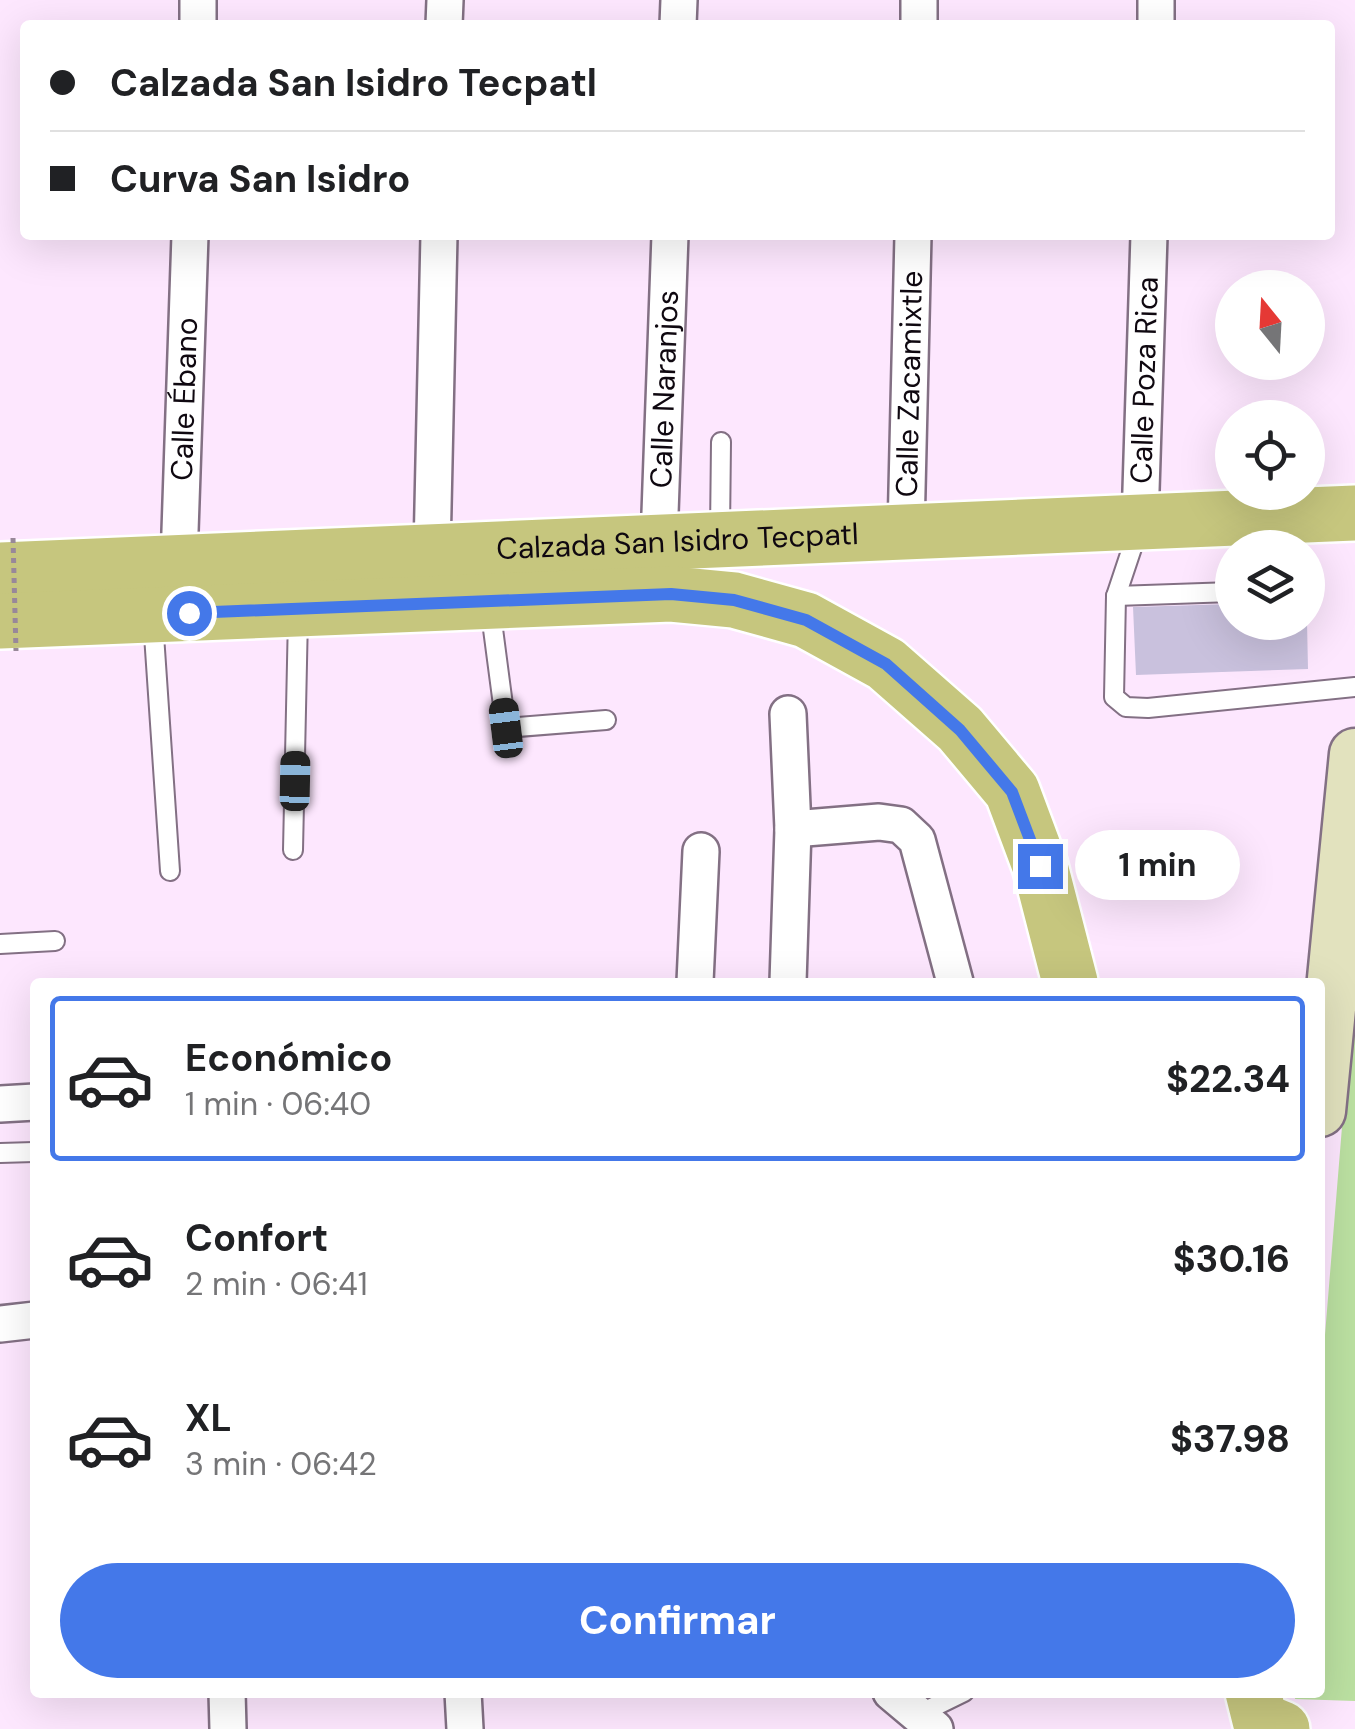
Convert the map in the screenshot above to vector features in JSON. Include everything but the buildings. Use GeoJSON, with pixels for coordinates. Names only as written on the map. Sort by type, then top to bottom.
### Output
{"type":"FeatureCollection","features":[{"type":"Feature","properties":{"kind":"main road","name":"Calzada San Isidro Tecpatl"},"geometry":{"type":"LineString","coordinates":[[6,554],[179,561],[1355,513]]}},
{"type":"Feature","properties":{"kind":"main road","name":"Calzada San Isidro Tecpatl"},"geometry":{"type":"LineString","coordinates":[[8,636],[153,615],[671,594],[734,600],[806,620],[886,664],[960,730],[1012,792],[1040,866],[1069,978]]}},
{"type":"Feature","properties":{"kind":"main road"},"geometry":{"type":"LineString","coordinates":[[1325,1060],[1355,754]]}},
{"type":"Feature","properties":{"kind":"street","name":"Calle Ébano"},"geometry":{"type":"LineString","coordinates":[[179,561],[190,240]]}},
{"type":"Feature","properties":{"kind":"street"},"geometry":{"type":"LineString","coordinates":[[432,552],[439,240]]}},
{"type":"Feature","properties":{"kind":"street","name":"Calle Naranjos"},"geometry":{"type":"LineString","coordinates":[[659,542],[670,240]]}},
{"type":"Feature","properties":{"kind":"street","name":"Calle Zacamixtle"},"geometry":{"type":"LineString","coordinates":[[906,532],[913,240]]}},
{"type":"Feature","properties":{"kind":"street","name":"Calle Poza Rica"},"geometry":{"type":"LineString","coordinates":[[1140,522],[1149,240]]}},
{"type":"Feature","properties":{"kind":"street"},"geometry":{"type":"LineString","coordinates":[[788,714],[793,829],[788,978]]}},
{"type":"Feature","properties":{"kind":"street"},"geometry":{"type":"LineString","coordinates":[[793,829],[879,822],[900,825],[917,840],[954,978]]}},
{"type":"Feature","properties":{"kind":"street"},"geometry":{"type":"LineString","coordinates":[[695,978],[700,851]]}},
{"type":"Feature","properties":{"kind":"street"},"geometry":{"type":"LineString","coordinates":[[0,1104],[30,1102]]}},
{"type":"Feature","properties":{"kind":"street"},"geometry":{"type":"LineString","coordinates":[[0,1324],[30,1321]]}},
{"type":"Feature","properties":{"kind":"street"},"geometry":{"type":"LineString","coordinates":[[227,1698],[228,1729]]}},
{"type":"Feature","properties":{"kind":"street"},"geometry":{"type":"LineString","coordinates":[[463,1698],[465,1729]]}},
{"type":"Feature","properties":{"kind":"lane"},"geometry":{"type":"LineString","coordinates":[[720,539],[721,442]]}},
{"type":"Feature","properties":{"kind":"lane"},"geometry":{"type":"LineString","coordinates":[[1140,522],[1116,596],[1114,697],[1126,707],[1148,708],[1355,686]]}},
{"type":"Feature","properties":{"kind":"lane"},"geometry":{"type":"LineString","coordinates":[[1116,596],[1215,593]]}},
{"type":"Feature","properties":{"kind":"lane"},"geometry":{"type":"LineString","coordinates":[[488,601],[506,728],[606,720]]}},
{"type":"Feature","properties":{"kind":"lane"},"geometry":{"type":"LineString","coordinates":[[294,850],[298,609]]}},
{"type":"Feature","properties":{"kind":"lane"},"geometry":{"type":"LineString","coordinates":[[153,615],[170,871]]}},
{"type":"Feature","properties":{"kind":"lane"},"geometry":{"type":"LineString","coordinates":[[0,944],[55,941]]}},
{"type":"Feature","properties":{"kind":"lane"},"geometry":{"type":"LineString","coordinates":[[0,1154],[30,1152]]}},
{"type":"Feature","properties":{"kind":"lane"},"geometry":{"type":"LineString","coordinates":[[914,1712],[949,1698]]}},
{"type":"Feature","properties":{"kind":"path"},"geometry":{"type":"LineString","coordinates":[[6,554],[8,636]]}},
{"type":"Feature","properties":{"kind":"green space"},"geometry":{"type":"Polygon","coordinates":[[[1355,968],[1355,1701],[1295,1699],[1325,1698],[1325,1335],[1355,968]]]}},
{"type":"Feature","properties":{"kind":"route"},"geometry":{"type":"LineString","coordinates":[[189,613],[671,594],[734,600],[806,620],[886,664],[960,730],[1012,792],[1040,866]]}}]}
